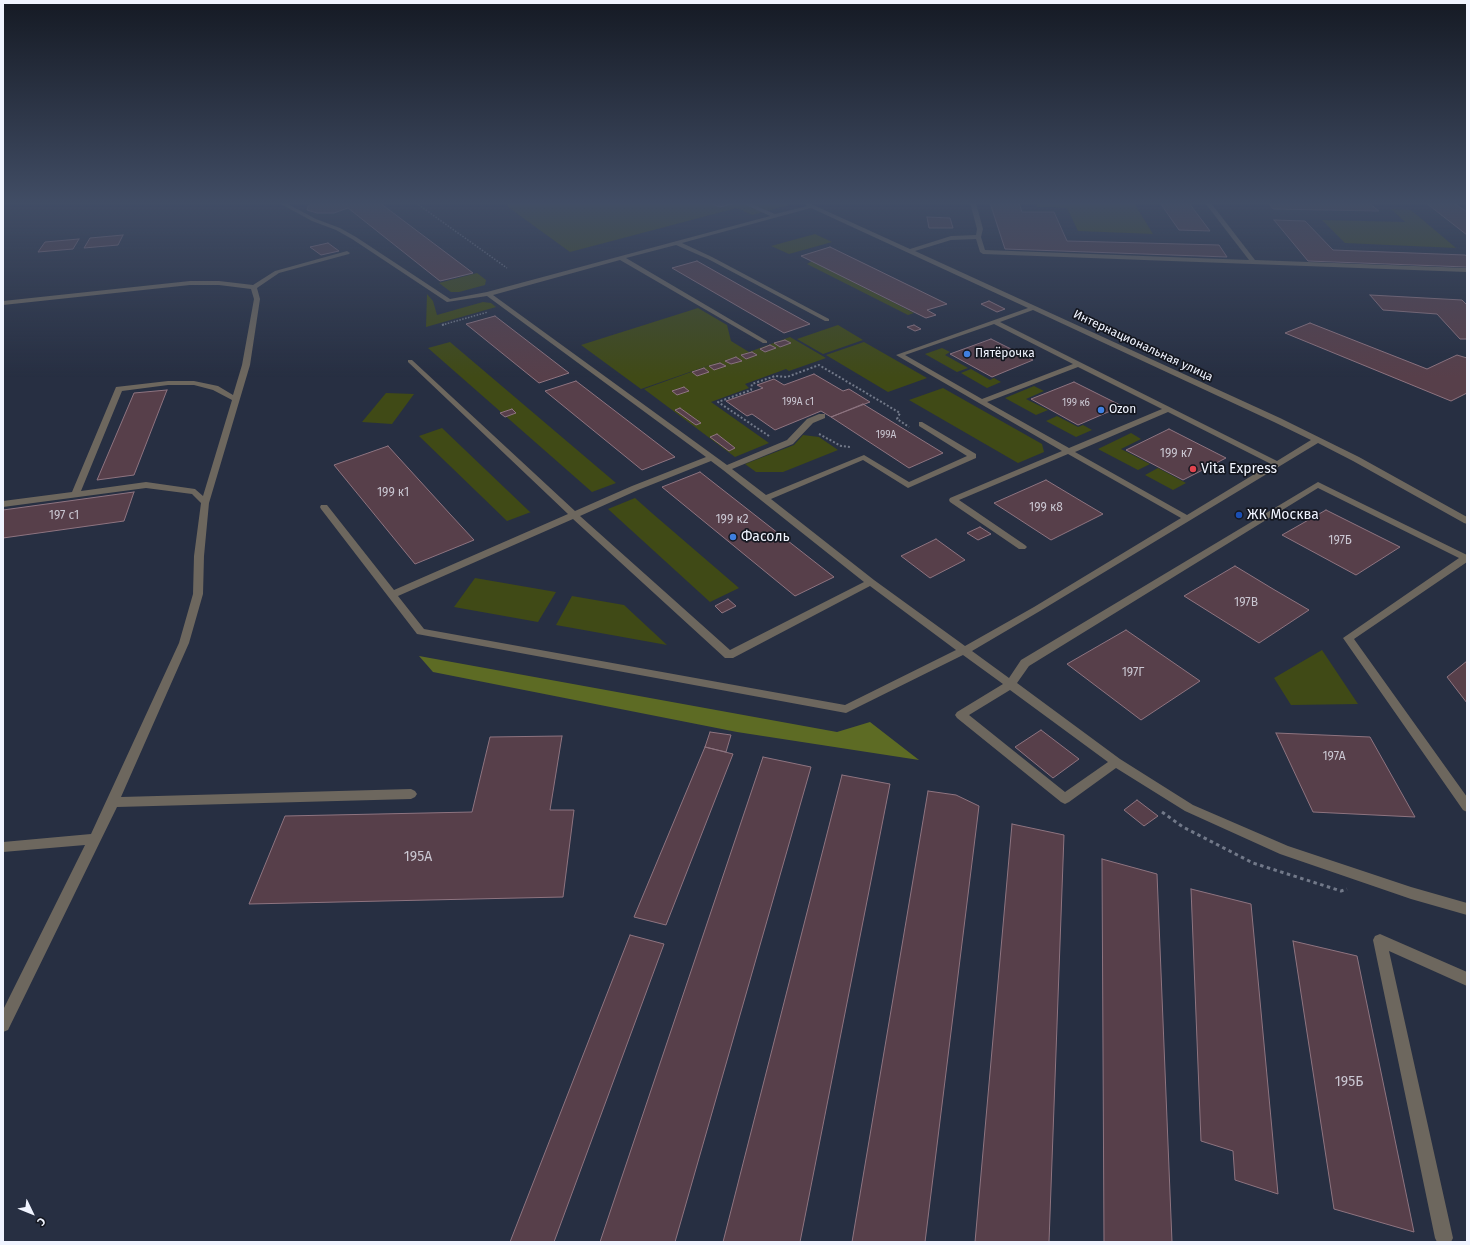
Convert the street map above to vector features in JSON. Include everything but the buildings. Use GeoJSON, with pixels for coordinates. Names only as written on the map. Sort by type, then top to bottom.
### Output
{"type":"FeatureCollection","features":[{"type":"Feature","properties":{"kind":"street"},"geometry":{"type":"LineString","coordinates":[[3,303],[190,283],[219,283],[254,287],[277,272],[317,261]]}},
{"type":"Feature","properties":{"kind":"street"},"geometry":{"type":"LineString","coordinates":[[389,261],[449,300],[488,294],[610,261]]}},
{"type":"Feature","properties":{"kind":"street"},"geometry":{"type":"LineString","coordinates":[[626,261],[765,342]]}},
{"type":"Feature","properties":{"kind":"street"},"geometry":{"type":"LineString","coordinates":[[716,261],[827,320]]}},
{"type":"Feature","properties":{"kind":"street","name":"Интернациональная улица"},"geometry":{"type":"LineString","coordinates":[[932,261],[1317,440],[1467,521]]}},
{"type":"Feature","properties":{"kind":"street"},"geometry":{"type":"LineString","coordinates":[[1255,261],[1467,270]]}},
{"type":"Feature","properties":{"kind":"street"},"geometry":{"type":"LineString","coordinates":[[3,1025],[113,802],[184,643],[198,594],[199,556],[205,503],[246,365],[257,299],[254,287]]}},
{"type":"Feature","properties":{"kind":"street"},"geometry":{"type":"LineString","coordinates":[[488,294],[726,468],[871,582],[963,651],[1116,762],[1189,808],[1284,850],[1410,893],[1467,909]]}},
{"type":"Feature","properties":{"kind":"street"},"geometry":{"type":"LineString","coordinates":[[1034,308],[899,355],[1188,519]]}},
{"type":"Feature","properties":{"kind":"street"},"geometry":{"type":"LineString","coordinates":[[995,322],[1278,464]]}},
{"type":"Feature","properties":{"kind":"street"},"geometry":{"type":"LineString","coordinates":[[410,361],[574,515],[729,655],[871,582]]}},
{"type":"Feature","properties":{"kind":"street"},"geometry":{"type":"LineString","coordinates":[[981,402],[1079,364]]}},
{"type":"Feature","properties":{"kind":"street"},"geometry":{"type":"LineString","coordinates":[[76,493],[120,389],[168,383],[194,383],[215,388],[236,399]]}},
{"type":"Feature","properties":{"kind":"street"},"geometry":{"type":"LineString","coordinates":[[1022,547],[954,500],[1067,451],[1086,446],[1169,409]]}},
{"type":"Feature","properties":{"kind":"street"},"geometry":{"type":"LineString","coordinates":[[726,468],[790,442],[810,421],[822,416]]}},
{"type":"Feature","properties":{"kind":"street"},"geometry":{"type":"LineString","coordinates":[[765,499],[864,457],[908,485],[973,456],[922,424]]}},
{"type":"Feature","properties":{"kind":"street"},"geometry":{"type":"LineString","coordinates":[[324,507],[421,632],[846,709],[963,651],[1188,519],[1317,440]]}},
{"type":"Feature","properties":{"kind":"street"},"geometry":{"type":"LineString","coordinates":[[392,595],[635,488],[712,458]]}},
{"type":"Feature","properties":{"kind":"street"},"geometry":{"type":"LineString","coordinates":[[3,504],[76,493],[146,485],[195,492],[205,503]]}},
{"type":"Feature","properties":{"kind":"street"},"geometry":{"type":"LineString","coordinates":[[1116,762],[1065,799],[961,715],[1010,685],[1025,663],[1318,485],[1466,558],[1348,638],[1467,807]]}},
{"type":"Feature","properties":{"kind":"street"},"geometry":{"type":"LineString","coordinates":[[113,802],[411,794]]}},
{"type":"Feature","properties":{"kind":"street"},"geometry":{"type":"LineString","coordinates":[[3,847],[95,839]]}},
{"type":"Feature","properties":{"kind":"street"},"geometry":{"type":"LineString","coordinates":[[1444,1238],[1380,940],[1467,978]]}},
{"type":"Feature","properties":{"kind":"path"},"geometry":{"type":"LineString","coordinates":[[497,261],[507,268]]}},
{"type":"Feature","properties":{"kind":"green space"},"geometry":{"type":"Polygon","coordinates":[[[812,261],[833,261],[836,273],[914,313],[908,315],[807,264],[812,261]]]}},
{"type":"Feature","properties":{"kind":"green space"},"geometry":{"type":"Polygon","coordinates":[[[477,273],[486,280],[485,285],[459,292],[451,292],[439,283],[477,273]]]}},
{"type":"Feature","properties":{"kind":"green space"},"geometry":{"type":"Polygon","coordinates":[[[427,294],[433,301],[437,315],[483,302],[491,303],[496,307],[426,327],[427,294]]]}},
{"type":"Feature","properties":{"kind":"green space"},"geometry":{"type":"Polygon","coordinates":[[[698,308],[727,325],[731,341],[749,352],[790,337],[826,358],[789,371],[786,369],[745,384],[749,388],[711,402],[769,443],[735,457],[644,389],[730,358],[641,389],[581,345],[698,308]]]}},
{"type":"Feature","properties":{"kind":"green space"},"geometry":{"type":"Polygon","coordinates":[[[838,325],[863,340],[823,354],[797,339],[838,325]]]}},
{"type":"Feature","properties":{"kind":"green space"},"geometry":{"type":"Polygon","coordinates":[[[450,342],[616,483],[592,492],[428,348],[450,342]]]}},
{"type":"Feature","properties":{"kind":"green space"},"geometry":{"type":"Polygon","coordinates":[[[864,342],[927,378],[888,392],[826,355],[864,342]]]}},
{"type":"Feature","properties":{"kind":"green space"},"geometry":{"type":"Polygon","coordinates":[[[942,348],[950,352],[945,355],[968,368],[957,372],[925,354],[942,348]]]}},
{"type":"Feature","properties":{"kind":"green space"},"geometry":{"type":"Polygon","coordinates":[[[971,369],[990,380],[994,378],[1001,382],[987,388],[961,373],[971,369]]]}},
{"type":"Feature","properties":{"kind":"green space"},"geometry":{"type":"Polygon","coordinates":[[[1034,386],[1044,391],[1026,399],[1048,410],[1036,415],[1005,398],[1034,386]]]}},
{"type":"Feature","properties":{"kind":"green space"},"geometry":{"type":"Polygon","coordinates":[[[943,388],[1042,444],[1044,452],[1018,463],[909,400],[943,388]]]}},
{"type":"Feature","properties":{"kind":"green space"},"geometry":{"type":"Polygon","coordinates":[[[386,393],[414,394],[392,424],[362,422],[386,393]]]}},
{"type":"Feature","properties":{"kind":"green space"},"geometry":{"type":"Polygon","coordinates":[[[1057,416],[1078,427],[1083,425],[1092,430],[1076,437],[1046,421],[1057,416]]]}},
{"type":"Feature","properties":{"kind":"green space"},"geometry":{"type":"Polygon","coordinates":[[[442,428],[531,512],[507,521],[419,436],[442,428]]]}},
{"type":"Feature","properties":{"kind":"green space"},"geometry":{"type":"Polygon","coordinates":[[[1131,433],[1141,439],[1121,449],[1150,464],[1138,470],[1098,449],[1131,433]]]}},
{"type":"Feature","properties":{"kind":"green space"},"geometry":{"type":"Polygon","coordinates":[[[803,435],[819,437],[838,450],[783,472],[756,472],[745,464],[794,445],[803,435]]]}},
{"type":"Feature","properties":{"kind":"green space"},"geometry":{"type":"Polygon","coordinates":[[[1158,468],[1186,483],[1173,490],[1145,475],[1158,468]]]}},
{"type":"Feature","properties":{"kind":"green space"},"geometry":{"type":"Polygon","coordinates":[[[635,498],[739,588],[710,602],[608,509],[635,498]]]}},
{"type":"Feature","properties":{"kind":"green space"},"geometry":{"type":"Polygon","coordinates":[[[475,578],[556,592],[538,622],[454,607],[475,578]]]}},
{"type":"Feature","properties":{"kind":"green space"},"geometry":{"type":"Polygon","coordinates":[[[572,596],[624,605],[667,645],[556,625],[572,596]]]}},
{"type":"Feature","properties":{"kind":"green space"},"geometry":{"type":"Polygon","coordinates":[[[1322,650],[1358,704],[1291,705],[1274,678],[1322,650]]]}},
{"type":"Feature","properties":{"kind":"green space"},"geometry":{"type":"Polygon","coordinates":[[[419,656],[837,732],[870,722],[919,760],[737,732],[433,672],[419,656]]]}},
{"type":"Feature","properties":{"kind":"place","name":"Пятёрочка"},"geometry":{"type":"Point","coordinates":[967,354]}},
{"type":"Feature","properties":{"kind":"place","name":"Ozon"},"geometry":{"type":"Point","coordinates":[1101,410]}},
{"type":"Feature","properties":{"kind":"place","name":"Vita Express"},"geometry":{"type":"Point","coordinates":[1193,469]}},
{"type":"Feature","properties":{"kind":"place","name":"ЖК Москва"},"geometry":{"type":"Point","coordinates":[1239,515]}},
{"type":"Feature","properties":{"kind":"place","name":"Фасоль"},"geometry":{"type":"Point","coordinates":[733,537]}}]}
